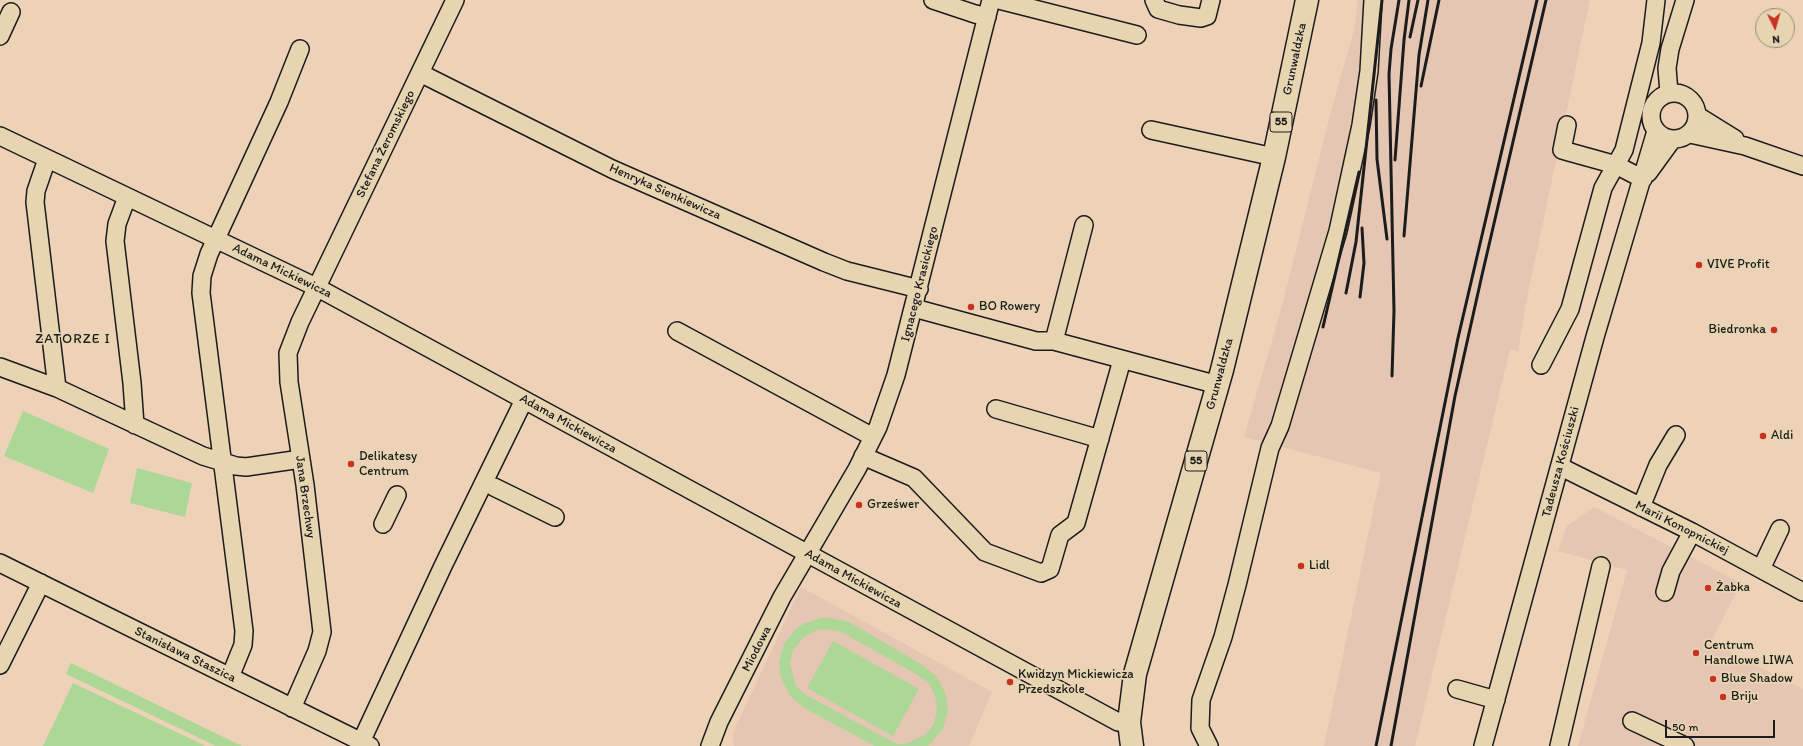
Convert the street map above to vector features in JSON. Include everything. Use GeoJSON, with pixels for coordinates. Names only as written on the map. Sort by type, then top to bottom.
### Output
{"type":"FeatureCollection","features":[{"type":"Feature","properties":{"kind":"main road","name":"Grunwaldzka"},"geometry":{"type":"LineString","coordinates":[[1132,746],[1129,722],[1135,674],[1218,386],[1274,156],[1308,0]]}},
{"type":"Feature","properties":{"kind":"street","name":"Stefana Żeromskiego"},"geometry":{"type":"LineString","coordinates":[[318,288],[455,0]]}},
{"type":"Feature","properties":{"kind":"street"},"geometry":{"type":"LineString","coordinates":[[933,0],[987,17]]}},
{"type":"Feature","properties":{"kind":"street","name":"Ignacego Krasickiego"},"geometry":{"type":"LineString","coordinates":[[808,553],[873,437],[896,376],[991,0]]}},
{"type":"Feature","properties":{"kind":"street"},"geometry":{"type":"LineString","coordinates":[[999,0],[1137,35]]}},
{"type":"Feature","properties":{"kind":"street"},"geometry":{"type":"LineString","coordinates":[[1154,0],[1158,9],[1179,15],[1200,18],[1207,16],[1210,0]]}},
{"type":"Feature","properties":{"kind":"street"},"geometry":{"type":"LineString","coordinates":[[1209,746],[1200,728],[1201,700],[1223,637],[1270,448],[1280,426],[1338,231],[1361,125],[1369,71],[1374,0]]}},
{"type":"Feature","properties":{"kind":"street"},"geometry":{"type":"LineString","coordinates":[[1541,365],[1570,309],[1603,188],[1624,150],[1651,43],[1656,0]]}},
{"type":"Feature","properties":{"kind":"street"},"geometry":{"type":"LineString","coordinates":[[1669,93],[1667,68],[1670,49],[1685,0]]}},
{"type":"Feature","properties":{"kind":"street"},"geometry":{"type":"LineString","coordinates":[[0,36],[11,12]]}},
{"type":"Feature","properties":{"kind":"street"},"geometry":{"type":"LineString","coordinates":[[1651,43],[1670,49]]}},
{"type":"Feature","properties":{"kind":"street"},"geometry":{"type":"LineString","coordinates":[[230,677],[243,645],[244,631],[201,293],[202,276],[209,254],[279,102],[300,49]]}},
{"type":"Feature","properties":{"kind":"street","name":"Henryka Sienkiewicza"},"geometry":{"type":"LineString","coordinates":[[420,73],[612,169],[824,262],[847,271],[919,289]]}},
{"type":"Feature","properties":{"kind":"street"},"geometry":{"type":"LineString","coordinates":[[1669,93],[1680,94],[1689,98],[1695,106],[1698,116],[1695,126],[1690,134],[1682,139],[1672,140],[1663,137],[1656,131],[1651,122],[1652,108],[1661,97],[1669,93]]}},
{"type":"Feature","properties":{"kind":"street"},"geometry":{"type":"LineString","coordinates":[[1698,116],[1745,146]]}},
{"type":"Feature","properties":{"kind":"street"},"geometry":{"type":"LineString","coordinates":[[1567,125],[1562,150],[1616,165],[1643,179]]}},
{"type":"Feature","properties":{"kind":"street"},"geometry":{"type":"LineString","coordinates":[[1151,130],[1274,156]]}},
{"type":"Feature","properties":{"kind":"street","name":"Tadeusza Kościuszki"},"geometry":{"type":"LineString","coordinates":[[1483,746],[1561,467],[1595,337],[1656,131]]}},
{"type":"Feature","properties":{"kind":"street"},"geometry":{"type":"LineString","coordinates":[[1690,134],[1745,146],[1803,166]]}},
{"type":"Feature","properties":{"kind":"street","name":"Adama Mickiewicza"},"geometry":{"type":"LineString","coordinates":[[0,136],[318,288],[1118,722],[1129,722]]}},
{"type":"Feature","properties":{"kind":"street","name":"Tadeusza Kościuszki"},"geometry":{"type":"LineString","coordinates":[[1643,179],[1672,140]]}},
{"type":"Feature","properties":{"kind":"street"},"geometry":{"type":"LineString","coordinates":[[47,159],[36,191],[35,202],[57,388]]}},
{"type":"Feature","properties":{"kind":"street"},"geometry":{"type":"LineString","coordinates":[[127,197],[117,224],[115,241],[132,383],[135,425]]}},
{"type":"Feature","properties":{"kind":"street"},"geometry":{"type":"LineString","coordinates":[[1054,341],[1084,225]]}},
{"type":"Feature","properties":{"kind":"street","name":"Jana Brzechwy"},"geometry":{"type":"LineString","coordinates":[[292,708],[317,651],[322,632],[301,459],[289,382],[288,353],[300,322],[318,288]]}},
{"type":"Feature","properties":{"kind":"street"},"geometry":{"type":"LineString","coordinates":[[914,308],[1036,341],[1054,341],[1218,386]]}},
{"type":"Feature","properties":{"kind":"street"},"geometry":{"type":"LineString","coordinates":[[677,331],[873,437]]}},
{"type":"Feature","properties":{"kind":"street"},"geometry":{"type":"LineString","coordinates":[[863,456],[914,478],[985,552],[1041,573],[1050,569],[1060,535],[1076,523],[1122,360]]}},
{"type":"Feature","properties":{"kind":"street"},"geometry":{"type":"LineString","coordinates":[[0,367],[57,388],[203,456],[241,467],[301,459]]}},
{"type":"Feature","properties":{"kind":"street"},"geometry":{"type":"LineString","coordinates":[[366,744],[443,566],[524,400]]}},
{"type":"Feature","properties":{"kind":"street"},"geometry":{"type":"LineString","coordinates":[[996,409],[1100,439]]}},
{"type":"Feature","properties":{"kind":"street"},"geometry":{"type":"LineString","coordinates":[[1640,507],[1658,466],[1676,435]]}},
{"type":"Feature","properties":{"kind":"street","name":"Marii Konopnickiej"},"geometry":{"type":"LineString","coordinates":[[1561,467],[1692,532],[1803,592]]}},
{"type":"Feature","properties":{"kind":"street"},"geometry":{"type":"LineString","coordinates":[[494,487],[555,517]]}},
{"type":"Feature","properties":{"kind":"street"},"geometry":{"type":"LineString","coordinates":[[383,524],[397,495]]}},
{"type":"Feature","properties":{"kind":"street"},"geometry":{"type":"LineString","coordinates":[[1761,569],[1780,529]]}},
{"type":"Feature","properties":{"kind":"street"},"geometry":{"type":"LineString","coordinates":[[1665,592],[1671,571],[1692,532]]}},
{"type":"Feature","properties":{"kind":"street","name":"Miodowa"},"geometry":{"type":"LineString","coordinates":[[710,746],[720,722],[782,598],[808,553]]}},
{"type":"Feature","properties":{"kind":"street","name":"Stanisława Staszica"},"geometry":{"type":"LineString","coordinates":[[0,563],[366,744]]}},
{"type":"Feature","properties":{"kind":"street"},"geometry":{"type":"LineString","coordinates":[[1559,746],[1601,566]]}},
{"type":"Feature","properties":{"kind":"street"},"geometry":{"type":"LineString","coordinates":[[0,666],[41,583]]}},
{"type":"Feature","properties":{"kind":"street"},"geometry":{"type":"LineString","coordinates":[[1457,689],[1496,700]]}},
{"type":"Feature","properties":{"kind":"street"},"geometry":{"type":"LineString","coordinates":[[1632,721],[1685,746]]}},
{"type":"Feature","properties":{"kind":"shaded area"},"geometry":{"type":"Polygon","coordinates":[[[1358,0],[1590,0],[1527,298],[1518,352],[1510,349],[1415,746],[1324,746],[1381,473],[1244,437],[1282,306],[1331,111],[1354,30],[1358,0]]]}},
{"type":"Feature","properties":{"kind":"shaded area"},"geometry":{"type":"Polygon","coordinates":[[[1594,507],[1741,583],[1711,642],[1803,689],[1803,746],[1578,746],[1627,570],[1558,551],[1567,526],[1594,507]]]}},
{"type":"Feature","properties":{"kind":"shaded area"},"geometry":{"type":"Polygon","coordinates":[[[801,587],[992,692],[969,746],[734,746],[733,733],[801,587]]]}},
{"type":"Feature","properties":{"kind":"green space"},"geometry":{"type":"Polygon","coordinates":[[[23,411],[109,449],[93,493],[4,456],[23,411]]]}},
{"type":"Feature","properties":{"kind":"green space"},"geometry":{"type":"Polygon","coordinates":[[[137,468],[192,483],[185,517],[130,503],[137,468]]]}},
{"type":"Feature","properties":{"kind":"green space"},"geometry":{"type":"Polygon","coordinates":[[[821,618],[830,618],[849,622],[921,664],[936,676],[945,692],[948,710],[943,729],[928,746],[875,746],[806,709],[791,697],[782,681],[779,662],[784,644],[796,629],[803,624],[821,618]],[[824,629],[817,630],[804,637],[793,650],[790,664],[796,686],[806,695],[897,744],[906,744],[925,735],[934,724],[937,710],[935,695],[928,682],[839,631],[824,629]]]}},
{"type":"Feature","properties":{"kind":"green space"},"geometry":{"type":"Polygon","coordinates":[[[833,641],[919,689],[893,736],[807,688],[833,641]]]}},
{"type":"Feature","properties":{"kind":"green space"},"geometry":{"type":"Polygon","coordinates":[[[71,663],[242,746],[216,746],[66,674],[71,663]]]}},
{"type":"Feature","properties":{"kind":"green space"},"geometry":{"type":"Polygon","coordinates":[[[73,683],[206,746],[43,746],[73,683]]]}},
{"type":"Feature","properties":{"kind":"railway"},"geometry":{"type":"LineString","coordinates":[[1346,293],[1356,242],[1382,0]]}},
{"type":"Feature","properties":{"kind":"railway"},"geometry":{"type":"LineString","coordinates":[[1392,376],[1394,311],[1389,74],[1391,49],[1399,0]]}},
{"type":"Feature","properties":{"kind":"railway"},"geometry":{"type":"LineString","coordinates":[[1395,160],[1404,40],[1409,0]]}},
{"type":"Feature","properties":{"kind":"railway"},"geometry":{"type":"LineString","coordinates":[[1410,37],[1418,0]]}},
{"type":"Feature","properties":{"kind":"railway"},"geometry":{"type":"LineString","coordinates":[[1404,236],[1419,55],[1428,0]]}},
{"type":"Feature","properties":{"kind":"railway"},"geometry":{"type":"LineString","coordinates":[[1421,86],[1439,0]]}},
{"type":"Feature","properties":{"kind":"railway"},"geometry":{"type":"LineString","coordinates":[[1376,746],[1458,338],[1537,0]]}},
{"type":"Feature","properties":{"kind":"railway"},"geometry":{"type":"LineString","coordinates":[[1391,746],[1455,396],[1546,0]]}},
{"type":"Feature","properties":{"kind":"railway"},"geometry":{"type":"LineString","coordinates":[[1376,100],[1377,159],[1387,239]]}},
{"type":"Feature","properties":{"kind":"railway"},"geometry":{"type":"LineString","coordinates":[[1323,327],[1359,172]]}},
{"type":"Feature","properties":{"kind":"railway"},"geometry":{"type":"LineString","coordinates":[[1360,297],[1364,263],[1362,228]]}},
{"type":"Feature","properties":{"kind":"place","name":"VIVE Profit"},"geometry":{"type":"Point","coordinates":[1699,265]}},
{"type":"Feature","properties":{"kind":"place","name":"BO Rowery"},"geometry":{"type":"Point","coordinates":[971,307]}},
{"type":"Feature","properties":{"kind":"place","name":"Biedronka"},"geometry":{"type":"Point","coordinates":[1774,330]}},
{"type":"Feature","properties":{"kind":"place","name":"Aldi"},"geometry":{"type":"Point","coordinates":[1763,436]}},
{"type":"Feature","properties":{"kind":"place","name":"Delikatesy Centrum"},"geometry":{"type":"Point","coordinates":[351,464]}},
{"type":"Feature","properties":{"kind":"place","name":"Grześwer"},"geometry":{"type":"Point","coordinates":[859,505]}},
{"type":"Feature","properties":{"kind":"place","name":"Lidl"},"geometry":{"type":"Point","coordinates":[1301,566]}},
{"type":"Feature","properties":{"kind":"place","name":"Żabka"},"geometry":{"type":"Point","coordinates":[1708,588]}},
{"type":"Feature","properties":{"kind":"place","name":"Centrum Handlowe LIWA"},"geometry":{"type":"Point","coordinates":[1696,653]}},
{"type":"Feature","properties":{"kind":"place","name":"Blue Shadow"},"geometry":{"type":"Point","coordinates":[1713,679]}},
{"type":"Feature","properties":{"kind":"place","name":"Kwidzyn Mickiewicza Przedszkole"},"geometry":{"type":"Point","coordinates":[1010,682]}},
{"type":"Feature","properties":{"kind":"place","name":"Briju"},"geometry":{"type":"Point","coordinates":[1723,697]}},
{"type":"Feature","properties":{"kind":"district","name":"ZATORZE I"},"geometry":{"type":"Point","coordinates":[73,339]}}]}
